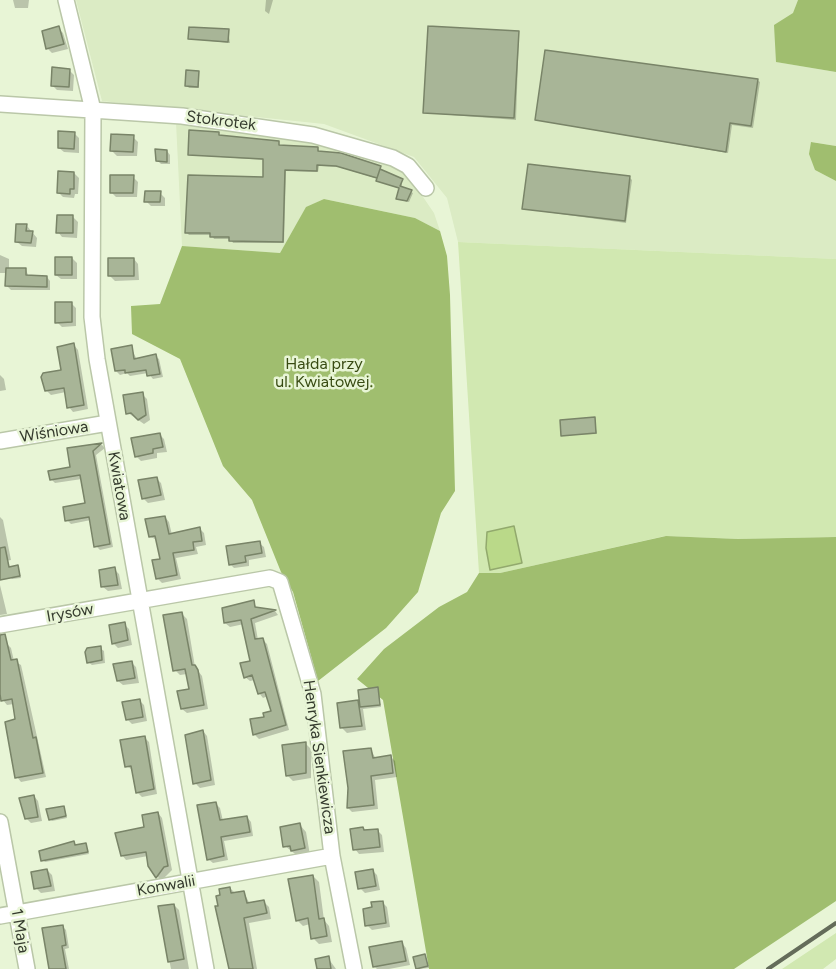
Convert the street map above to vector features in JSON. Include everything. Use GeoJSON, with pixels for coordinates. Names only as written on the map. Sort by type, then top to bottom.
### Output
{"type":"FeatureCollection","features":[{"type":"Feature","properties":{"kind":"street","name":"Kwiatowa"},"geometry":{"type":"LineString","coordinates":[[66,0],[93,110],[92,317],[108,423],[206,969]]}},
{"type":"Feature","properties":{"kind":"street","name":"Stokrotek"},"geometry":{"type":"LineString","coordinates":[[0,104],[182,116],[313,135],[393,158],[408,166],[426,188]]}},
{"type":"Feature","properties":{"kind":"street","name":"Wiśniowa"},"geometry":{"type":"LineString","coordinates":[[0,441],[108,423]]}},
{"type":"Feature","properties":{"kind":"street","name":"Henryka Sienkiewicza"},"geometry":{"type":"LineString","coordinates":[[140,600],[270,578],[280,582],[313,694],[332,855],[354,969]]}},
{"type":"Feature","properties":{"kind":"street","name":"Irysów"},"geometry":{"type":"LineString","coordinates":[[0,625],[140,600]]}},
{"type":"Feature","properties":{"kind":"street","name":"1 Maja"},"geometry":{"type":"LineString","coordinates":[[0,822],[27,969]]}},
{"type":"Feature","properties":{"kind":"street","name":"Konwalii"},"geometry":{"type":"LineString","coordinates":[[0,916],[332,855]]}},
{"type":"Feature","properties":{"kind":"shaded area"},"geometry":{"type":"Polygon","coordinates":[[[76,0],[798,0],[777,62],[836,72],[836,146],[812,142],[815,170],[836,181],[836,259],[458,242],[447,198],[414,157],[324,124],[102,101],[76,0]]]}},
{"type":"Feature","properties":{"kind":"shaded area"},"geometry":{"type":"Polygon","coordinates":[[[176,122],[296,138],[382,160],[408,175],[434,213],[440,231],[415,218],[324,199],[306,208],[280,253],[182,246],[176,122]]]}},
{"type":"Feature","properties":{"kind":"shaded area"},"geometry":{"type":"Polygon","coordinates":[[[458,242],[836,259],[836,537],[738,539],[665,536],[500,573],[479,573],[458,242]]]}},
{"type":"Feature","properties":{"kind":"shaded area"},"geometry":{"type":"Polygon","coordinates":[[[514,526],[522,563],[490,570],[486,548],[487,532],[514,526]]]}},
{"type":"Feature","properties":{"kind":"shaded area"},"geometry":{"type":"Polygon","coordinates":[[[836,933],[836,959],[823,969],[782,969],[836,933]]]}},
{"type":"Feature","properties":{"kind":"green space"},"geometry":{"type":"Polygon","coordinates":[[[798,0],[836,0],[836,72],[776,62],[774,25],[793,13],[798,0]]]}},
{"type":"Feature","properties":{"kind":"green space"},"geometry":{"type":"Polygon","coordinates":[[[811,142],[836,146],[836,181],[815,170],[809,154],[811,142]]]}},
{"type":"Feature","properties":{"kind":"green space","name":"Hałda przy ul. Kwiatowej."},"geometry":{"type":"Polygon","coordinates":[[[324,199],[415,218],[440,231],[447,256],[450,295],[455,491],[441,513],[418,592],[386,628],[318,681],[293,592],[281,572],[252,500],[223,466],[180,359],[132,334],[131,306],[160,304],[182,246],[280,253],[306,207],[324,199]]]}},
{"type":"Feature","properties":{"kind":"green space"},"geometry":{"type":"Polygon","coordinates":[[[666,536],[738,539],[836,537],[836,901],[734,969],[429,969],[383,700],[357,679],[384,649],[439,607],[467,592],[479,573],[500,573],[666,536]]]}},
{"type":"Feature","properties":{"kind":"building"},"geometry":{"type":"Polygon","coordinates":[[[59,26],[64,44],[46,49],[42,31],[59,26]]]}},
{"type":"Feature","properties":{"kind":"building"},"geometry":{"type":"Polygon","coordinates":[[[428,26],[519,31],[514,118],[423,113],[428,26]]]}},
{"type":"Feature","properties":{"kind":"building"},"geometry":{"type":"Polygon","coordinates":[[[189,27],[229,29],[228,42],[188,39],[189,27]]]}},
{"type":"Feature","properties":{"kind":"building"},"geometry":{"type":"Polygon","coordinates":[[[545,50],[758,79],[751,126],[730,123],[726,152],[535,120],[545,50]]]}},
{"type":"Feature","properties":{"kind":"building"},"geometry":{"type":"Polygon","coordinates":[[[52,67],[70,69],[69,87],[51,86],[52,67]]]}},
{"type":"Feature","properties":{"kind":"building"},"geometry":{"type":"Polygon","coordinates":[[[186,70],[199,71],[198,87],[185,86],[186,70]]]}},
{"type":"Feature","properties":{"kind":"building"},"geometry":{"type":"Polygon","coordinates":[[[189,130],[279,141],[279,145],[318,147],[318,151],[341,153],[381,166],[377,178],[336,166],[317,165],[317,171],[285,170],[283,242],[229,241],[229,237],[210,237],[210,233],[185,233],[188,175],[263,177],[263,159],[188,155],[189,130]]]}},
{"type":"Feature","properties":{"kind":"building"},"geometry":{"type":"Polygon","coordinates":[[[58,131],[75,132],[74,149],[58,148],[58,131]]]}},
{"type":"Feature","properties":{"kind":"building"},"geometry":{"type":"Polygon","coordinates":[[[111,134],[134,135],[133,152],[110,151],[111,134]]]}},
{"type":"Feature","properties":{"kind":"building"},"geometry":{"type":"Polygon","coordinates":[[[155,149],[167,150],[167,162],[156,161],[155,149]]]}},
{"type":"Feature","properties":{"kind":"building"},"geometry":{"type":"Polygon","coordinates":[[[528,164],[630,176],[625,221],[522,209],[528,164]]]}},
{"type":"Feature","properties":{"kind":"building"},"geometry":{"type":"Polygon","coordinates":[[[380,169],[403,179],[400,186],[412,190],[407,201],[396,199],[399,188],[376,181],[380,169]]]}},
{"type":"Feature","properties":{"kind":"building"},"geometry":{"type":"Polygon","coordinates":[[[58,171],[74,172],[74,189],[70,189],[70,194],[57,193],[58,171]]]}},
{"type":"Feature","properties":{"kind":"building"},"geometry":{"type":"Polygon","coordinates":[[[110,175],[134,175],[133,193],[110,193],[110,175]]]}},
{"type":"Feature","properties":{"kind":"building"},"geometry":{"type":"Polygon","coordinates":[[[145,191],[161,191],[160,202],[144,202],[145,191]]]}},
{"type":"Feature","properties":{"kind":"building"},"geometry":{"type":"Polygon","coordinates":[[[57,215],[73,215],[73,233],[56,233],[57,215]]]}},
{"type":"Feature","properties":{"kind":"building"},"geometry":{"type":"Polygon","coordinates":[[[16,224],[27,224],[26,231],[33,231],[31,243],[15,242],[16,224]]]}},
{"type":"Feature","properties":{"kind":"building"},"geometry":{"type":"Polygon","coordinates":[[[55,257],[72,257],[72,275],[55,275],[55,257]]]}},
{"type":"Feature","properties":{"kind":"building"},"geometry":{"type":"Polygon","coordinates":[[[108,258],[134,258],[134,276],[108,276],[108,258]]]}},
{"type":"Feature","properties":{"kind":"building"},"geometry":{"type":"Polygon","coordinates":[[[6,268],[26,268],[26,275],[47,276],[47,287],[5,286],[6,268]]]}},
{"type":"Feature","properties":{"kind":"building"},"geometry":{"type":"Polygon","coordinates":[[[55,302],[72,302],[72,322],[55,323],[55,302]]]}},
{"type":"Feature","properties":{"kind":"building"},"geometry":{"type":"Polygon","coordinates":[[[74,343],[84,405],[67,408],[64,388],[45,391],[41,377],[43,373],[61,370],[57,347],[74,343]]]}},
{"type":"Feature","properties":{"kind":"building"},"geometry":{"type":"Polygon","coordinates":[[[132,345],[134,359],[156,354],[160,374],[147,376],[146,370],[125,373],[125,370],[115,371],[111,349],[132,345]]]}},
{"type":"Feature","properties":{"kind":"building"},"geometry":{"type":"Polygon","coordinates":[[[143,392],[146,415],[138,420],[131,413],[126,414],[123,395],[143,392]]]}},
{"type":"Feature","properties":{"kind":"building"},"geometry":{"type":"Polygon","coordinates":[[[595,417],[596,433],[561,436],[560,420],[595,417]]]}},
{"type":"Feature","properties":{"kind":"building"},"geometry":{"type":"Polygon","coordinates":[[[160,433],[163,447],[153,449],[153,453],[135,457],[131,438],[160,433]]]}},
{"type":"Feature","properties":{"kind":"building"},"geometry":{"type":"Polygon","coordinates":[[[102,443],[93,451],[110,544],[94,547],[89,517],[65,521],[63,507],[85,503],[80,475],[50,480],[48,471],[70,467],[67,448],[102,443]]]}},
{"type":"Feature","properties":{"kind":"building"},"geometry":{"type":"Polygon","coordinates":[[[157,477],[161,495],[142,499],[138,480],[157,477]]]}},
{"type":"Feature","properties":{"kind":"building"},"geometry":{"type":"Polygon","coordinates":[[[165,516],[169,534],[200,527],[202,541],[193,542],[194,550],[173,553],[177,575],[156,579],[152,560],[160,559],[155,536],[149,537],[145,519],[165,516]]]}},
{"type":"Feature","properties":{"kind":"building"},"geometry":{"type":"Polygon","coordinates":[[[260,541],[262,553],[245,556],[246,562],[229,565],[226,546],[260,541]]]}},
{"type":"Feature","properties":{"kind":"building"},"geometry":{"type":"Polygon","coordinates":[[[5,547],[9,567],[18,565],[20,576],[0,580],[0,548],[5,547]]]}},
{"type":"Feature","properties":{"kind":"building"},"geometry":{"type":"Polygon","coordinates":[[[115,567],[118,585],[101,587],[99,570],[115,567]]]}},
{"type":"Feature","properties":{"kind":"building"},"geometry":{"type":"Polygon","coordinates":[[[254,600],[255,607],[276,610],[251,619],[255,639],[263,638],[286,725],[253,735],[250,719],[264,717],[263,713],[271,711],[265,692],[258,694],[252,675],[244,678],[240,663],[250,661],[241,620],[224,623],[222,608],[254,600]]]}},
{"type":"Feature","properties":{"kind":"building"},"geometry":{"type":"Polygon","coordinates":[[[182,612],[192,665],[195,665],[198,670],[204,705],[181,709],[177,691],[189,689],[185,669],[173,671],[163,615],[182,612]]]}},
{"type":"Feature","properties":{"kind":"building"},"geometry":{"type":"Polygon","coordinates":[[[125,622],[128,640],[112,644],[109,625],[125,622]]]}},
{"type":"Feature","properties":{"kind":"building"},"geometry":{"type":"Polygon","coordinates":[[[5,634],[11,660],[17,659],[33,738],[36,737],[43,773],[15,778],[5,722],[15,719],[12,699],[1,701],[0,694],[0,635],[5,634]]]}},
{"type":"Feature","properties":{"kind":"building"},"geometry":{"type":"Polygon","coordinates":[[[101,646],[102,660],[87,663],[85,652],[87,648],[101,646]]]}},
{"type":"Feature","properties":{"kind":"building"},"geometry":{"type":"Polygon","coordinates":[[[132,661],[135,678],[117,681],[113,664],[132,661]]]}},
{"type":"Feature","properties":{"kind":"building"},"geometry":{"type":"Polygon","coordinates":[[[378,687],[380,705],[360,707],[358,690],[378,687]]]}},
{"type":"Feature","properties":{"kind":"building"},"geometry":{"type":"Polygon","coordinates":[[[140,699],[143,717],[126,720],[122,702],[140,699]]]}},
{"type":"Feature","properties":{"kind":"building"},"geometry":{"type":"Polygon","coordinates":[[[358,700],[362,726],[340,728],[337,703],[358,700]]]}},
{"type":"Feature","properties":{"kind":"building"},"geometry":{"type":"Polygon","coordinates":[[[203,730],[211,780],[193,784],[185,735],[203,730]]]}},
{"type":"Feature","properties":{"kind":"building"},"geometry":{"type":"Polygon","coordinates":[[[145,736],[154,789],[136,793],[131,766],[125,767],[120,740],[145,736]]]}},
{"type":"Feature","properties":{"kind":"building"},"geometry":{"type":"Polygon","coordinates":[[[306,742],[306,773],[286,776],[282,745],[306,742]]]}},
{"type":"Feature","properties":{"kind":"building"},"geometry":{"type":"Polygon","coordinates":[[[371,748],[373,758],[391,755],[393,773],[371,776],[374,805],[347,808],[348,788],[343,751],[371,748]]]}},
{"type":"Feature","properties":{"kind":"building"},"geometry":{"type":"Polygon","coordinates":[[[34,795],[38,817],[25,819],[19,798],[34,795]]]}},
{"type":"Feature","properties":{"kind":"building"},"geometry":{"type":"Polygon","coordinates":[[[216,802],[220,820],[247,816],[250,832],[221,837],[224,856],[207,860],[197,805],[216,802]]]}},
{"type":"Feature","properties":{"kind":"building"},"geometry":{"type":"Polygon","coordinates":[[[64,806],[66,816],[49,820],[46,809],[64,806]]]}},
{"type":"Feature","properties":{"kind":"building"},"geometry":{"type":"Polygon","coordinates":[[[158,812],[168,866],[164,867],[156,878],[148,866],[146,852],[121,856],[115,833],[144,827],[142,815],[158,812]]]}},
{"type":"Feature","properties":{"kind":"building"},"geometry":{"type":"Polygon","coordinates":[[[300,823],[305,848],[291,851],[290,846],[283,847],[280,827],[300,823]]]}},
{"type":"Feature","properties":{"kind":"building"},"geometry":{"type":"Polygon","coordinates":[[[363,827],[364,830],[378,829],[380,847],[353,850],[350,829],[363,827]]]}},
{"type":"Feature","properties":{"kind":"building"},"geometry":{"type":"Polygon","coordinates":[[[74,841],[75,845],[86,843],[88,852],[41,861],[39,851],[74,841]]]}},
{"type":"Feature","properties":{"kind":"building"},"geometry":{"type":"Polygon","coordinates":[[[47,869],[51,886],[34,889],[31,872],[47,869]]]}},
{"type":"Feature","properties":{"kind":"building"},"geometry":{"type":"Polygon","coordinates":[[[373,869],[376,886],[358,889],[355,872],[373,869]]]}},
{"type":"Feature","properties":{"kind":"building"},"geometry":{"type":"Polygon","coordinates":[[[313,875],[319,919],[324,918],[327,936],[311,939],[308,918],[296,921],[288,879],[313,875]]]}},
{"type":"Feature","properties":{"kind":"building"},"geometry":{"type":"Polygon","coordinates":[[[230,887],[231,893],[244,891],[247,903],[264,900],[267,913],[244,918],[253,969],[229,969],[215,906],[218,906],[216,896],[220,895],[219,889],[230,887]]]}},
{"type":"Feature","properties":{"kind":"building"},"geometry":{"type":"Polygon","coordinates":[[[383,901],[386,923],[365,926],[363,909],[372,907],[371,902],[383,901]]]}},
{"type":"Feature","properties":{"kind":"building"},"geometry":{"type":"Polygon","coordinates":[[[174,904],[184,959],[168,962],[158,906],[174,904]]]}},
{"type":"Feature","properties":{"kind":"building"},"geometry":{"type":"Polygon","coordinates":[[[63,925],[66,945],[62,946],[66,969],[49,969],[42,928],[63,925]]]}},
{"type":"Feature","properties":{"kind":"building"},"geometry":{"type":"Polygon","coordinates":[[[402,941],[406,961],[373,967],[369,947],[402,941]]]}},
{"type":"Feature","properties":{"kind":"building"},"geometry":{"type":"Polygon","coordinates":[[[425,954],[428,966],[416,969],[413,957],[425,954]]]}},
{"type":"Feature","properties":{"kind":"building"},"geometry":{"type":"Polygon","coordinates":[[[329,956],[331,969],[317,969],[315,959],[329,956]]]}},
{"type":"Feature","properties":{"kind":"railway"},"geometry":{"type":"LineString","coordinates":[[768,969],[836,923]]}}]}
